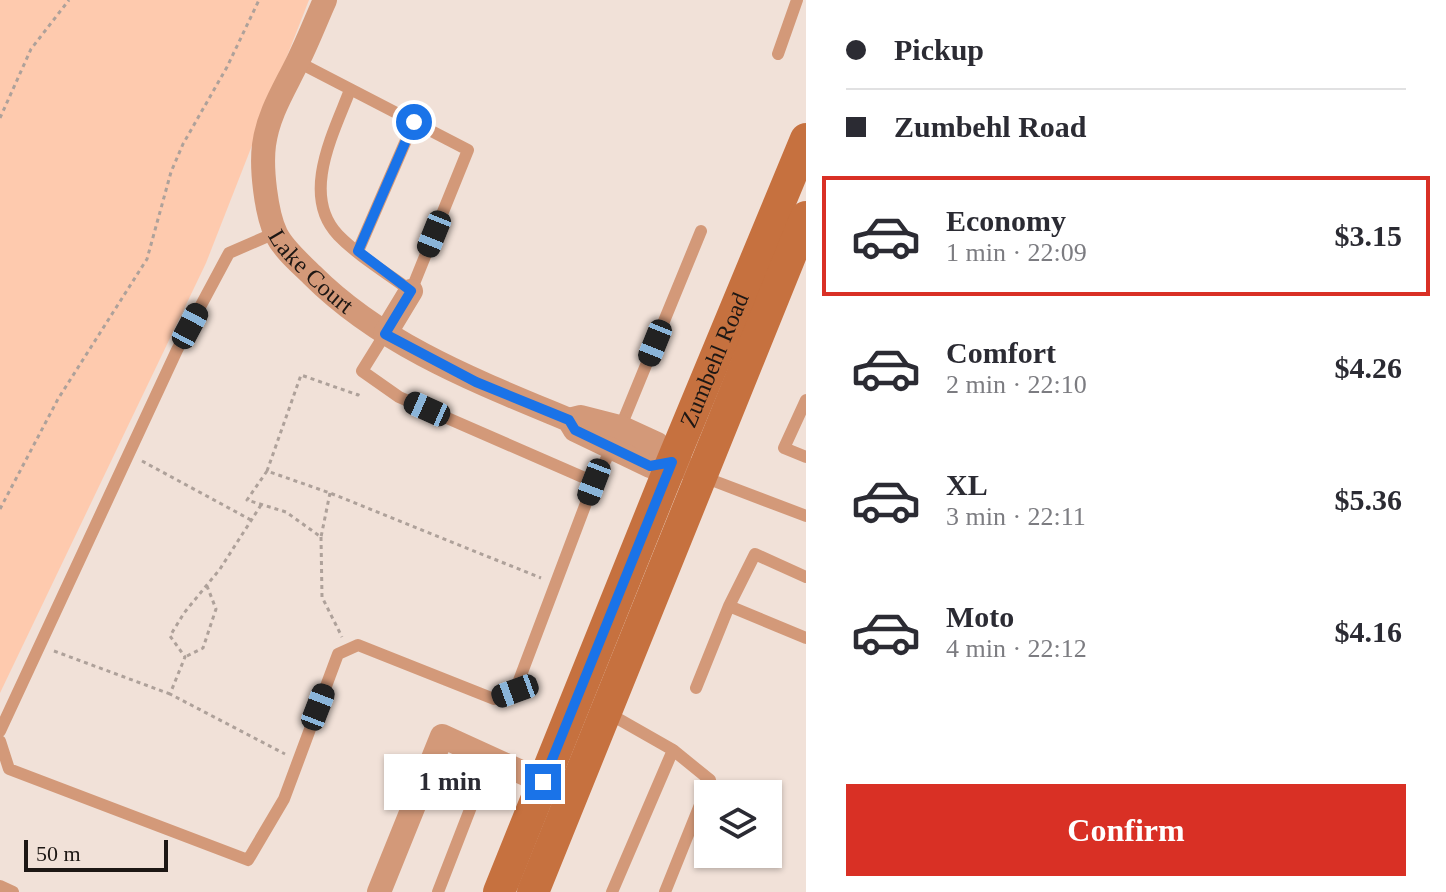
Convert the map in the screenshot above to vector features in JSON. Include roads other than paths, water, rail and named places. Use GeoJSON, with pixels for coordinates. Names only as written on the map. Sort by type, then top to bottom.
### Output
{"type":"FeatureCollection","features":[{"type":"Feature","properties":{"kind":"main road","name":"Zumbehl Road"},"geometry":{"type":"LineString","coordinates":[[499,892],[806,139]]}},
{"type":"Feature","properties":{"kind":"main road","name":"Zumbehl Road"},"geometry":{"type":"LineString","coordinates":[[533,892],[806,217]]}},
{"type":"Feature","properties":{"kind":"street","name":"Lake Court"},"geometry":{"type":"LineString","coordinates":[[325,0],[298,62],[278,95],[264,144],[264,183],[275,233],[287,249],[338,301],[385,334],[476,382],[569,420],[581,417],[616,438],[657,444],[672,462],[701,476]]}},
{"type":"Feature","properties":{"kind":"street"},"geometry":{"type":"LineString","coordinates":[[385,334],[411,291]]}},
{"type":"Feature","properties":{"kind":"street"},"geometry":{"type":"LineString","coordinates":[[379,892],[442,736],[543,782]]}},
{"type":"Feature","properties":{"kind":"lane"},"geometry":{"type":"LineString","coordinates":[[778,54],[797,0]]}},
{"type":"Feature","properties":{"kind":"lane"},"geometry":{"type":"LineString","coordinates":[[298,62],[468,150],[411,291],[337,234],[322,210],[321,181],[327,152],[350,90]]}},
{"type":"Feature","properties":{"kind":"lane"},"geometry":{"type":"LineString","coordinates":[[358,251],[414,122]]}},
{"type":"Feature","properties":{"kind":"lane"},"geometry":{"type":"LineString","coordinates":[[0,741],[9,769],[248,860],[284,799],[338,654],[358,645],[494,699],[515,691],[594,482],[616,438],[701,231]]}},
{"type":"Feature","properties":{"kind":"lane"},"geometry":{"type":"LineString","coordinates":[[0,731],[177,350],[229,253],[275,233]]}},
{"type":"Feature","properties":{"kind":"lane"},"geometry":{"type":"LineString","coordinates":[[385,334],[362,371],[399,397],[594,482]]}},
{"type":"Feature","properties":{"kind":"lane"},"geometry":{"type":"LineString","coordinates":[[805,398],[784,448],[806,457]]}},
{"type":"Feature","properties":{"kind":"lane"},"geometry":{"type":"LineString","coordinates":[[701,476],[806,516]]}},
{"type":"Feature","properties":{"kind":"lane"},"geometry":{"type":"LineString","coordinates":[[696,688],[729,606],[755,554],[806,577]]}},
{"type":"Feature","properties":{"kind":"lane"},"geometry":{"type":"LineString","coordinates":[[729,606],[806,638]]}},
{"type":"Feature","properties":{"kind":"lane"},"geometry":{"type":"LineString","coordinates":[[606,711],[673,750],[710,780],[665,892]]}},
{"type":"Feature","properties":{"kind":"lane"},"geometry":{"type":"LineString","coordinates":[[612,892],[673,750]]}},
{"type":"Feature","properties":{"kind":"lane"},"geometry":{"type":"LineString","coordinates":[[438,892],[490,758]]}},
{"type":"Feature","properties":{"kind":"lane"},"geometry":{"type":"LineString","coordinates":[[0,886],[13,892]]}}]}
